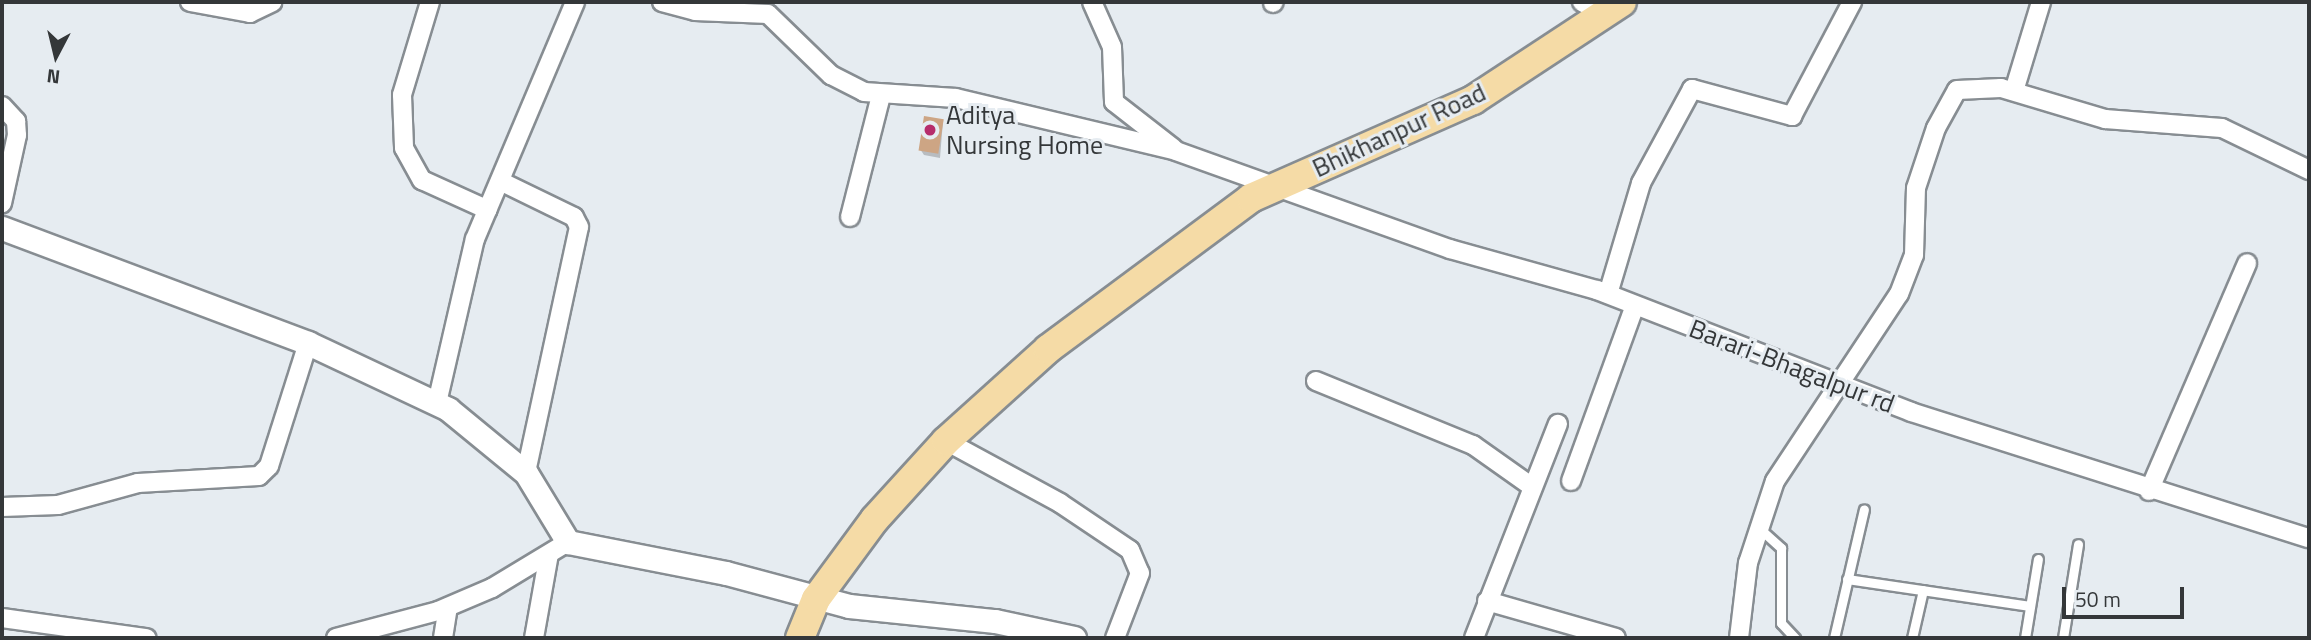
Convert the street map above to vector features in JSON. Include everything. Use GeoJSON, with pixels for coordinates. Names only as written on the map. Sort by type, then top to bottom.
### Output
{"type":"FeatureCollection","features":[{"type":"Feature","properties":{"kind":"main road","name":"Bhikhanpur Road"},"geometry":{"type":"LineString","coordinates":[[800,638],[816,599],[875,519],[946,441],[1048,349],[1278,185],[1473,100],[1603,6]]}},
{"type":"Feature","properties":{"kind":"street"},"geometry":{"type":"LineString","coordinates":[[190,2],[250,13],[273,2]]}},
{"type":"Feature","properties":{"kind":"street"},"geometry":{"type":"LineString","coordinates":[[430,2],[402,95],[404,148],[422,180],[488,210]]}},
{"type":"Feature","properties":{"kind":"street"},"geometry":{"type":"LineString","coordinates":[[443,406],[488,210],[546,58],[575,2]]}},
{"type":"Feature","properties":{"kind":"street"},"geometry":{"type":"LineString","coordinates":[[662,2],[695,11],[768,14],[831,75],[881,95],[956,98],[1176,150]]}},
{"type":"Feature","properties":{"kind":"street"},"geometry":{"type":"LineString","coordinates":[[1092,2],[1112,47],[1114,102],[1176,150]]}},
{"type":"Feature","properties":{"kind":"street"},"geometry":{"type":"LineString","coordinates":[[1608,294],[1641,183],[1692,89],[1792,116],[1852,2]]}},
{"type":"Feature","properties":{"kind":"street"},"geometry":{"type":"LineString","coordinates":[[2014,91],[2041,2]]}},
{"type":"Feature","properties":{"kind":"street"},"geometry":{"type":"LineString","coordinates":[[1739,638],[1759,527],[1790,453],[1840,384],[1911,267],[1916,188],[1948,102],[1957,90],[1972,86],[2014,91],[2105,119],[2222,128],[2309,170]]}},
{"type":"Feature","properties":{"kind":"street"},"geometry":{"type":"LineString","coordinates":[[850,217],[881,95]]}},
{"type":"Feature","properties":{"kind":"street"},"geometry":{"type":"LineString","coordinates":[[2,106],[16,121],[17,135],[2,203]]}},
{"type":"Feature","properties":{"kind":"street","name":"Barari-Bhagalpur rd"},"geometry":{"type":"LineString","coordinates":[[1176,150],[1450,249],[1608,294],[1840,384],[2149,491],[2309,538]]}},
{"type":"Feature","properties":{"kind":"street"},"geometry":{"type":"LineString","coordinates":[[500,181],[574,217],[579,227],[526,473]]}},
{"type":"Feature","properties":{"kind":"street"},"geometry":{"type":"LineString","coordinates":[[2,228],[308,343],[443,406],[526,473],[558,548],[534,638]]}},
{"type":"Feature","properties":{"kind":"street"},"geometry":{"type":"LineString","coordinates":[[2149,491],[2246,263]]}},
{"type":"Feature","properties":{"kind":"street"},"geometry":{"type":"LineString","coordinates":[[1571,481],[1634,305]]}},
{"type":"Feature","properties":{"kind":"street"},"geometry":{"type":"LineString","coordinates":[[2,507],[58,505],[138,483],[259,476],[269,466],[308,343]]}},
{"type":"Feature","properties":{"kind":"street"},"geometry":{"type":"LineString","coordinates":[[1316,381],[1473,445],[1531,486]]}},
{"type":"Feature","properties":{"kind":"street"},"geometry":{"type":"LineString","coordinates":[[1474,638],[1531,486],[1558,424]]}},
{"type":"Feature","properties":{"kind":"street"},"geometry":{"type":"LineString","coordinates":[[946,441],[1060,503],[1130,550],[1140,573],[1115,638]]}},
{"type":"Feature","properties":{"kind":"street"},"geometry":{"type":"LineString","coordinates":[[336,638],[447,607],[558,548],[726,573],[816,599],[995,621],[1074,638]]}},
{"type":"Feature","properties":{"kind":"street"},"geometry":{"type":"LineString","coordinates":[[1487,601],[1616,638]]}},
{"type":"Feature","properties":{"kind":"street"},"geometry":{"type":"LineString","coordinates":[[443,638],[447,607]]}},
{"type":"Feature","properties":{"kind":"street"},"geometry":{"type":"LineString","coordinates":[[2,618],[147,638]]}},
{"type":"Feature","properties":{"kind":"lane"},"geometry":{"type":"LineString","coordinates":[[1833,638],[1864,509]]}},
{"type":"Feature","properties":{"kind":"lane"},"geometry":{"type":"LineString","coordinates":[[1759,527],[1781,548],[1781,623],[1795,638]]}},
{"type":"Feature","properties":{"kind":"lane"},"geometry":{"type":"LineString","coordinates":[[2063,638],[2078,544]]}},
{"type":"Feature","properties":{"kind":"lane"},"geometry":{"type":"LineString","coordinates":[[2025,638],[2038,559]]}},
{"type":"Feature","properties":{"kind":"lane"},"geometry":{"type":"LineString","coordinates":[[1847,579],[2030,606]]}},
{"type":"Feature","properties":{"kind":"lane"},"geometry":{"type":"LineString","coordinates":[[1912,638],[1923,590]]}},
{"type":"Feature","properties":{"kind":"building"},"geometry":{"type":"Polygon","coordinates":[[[924,116],[944,119],[938,154],[919,151],[924,116]]]}},
{"type":"Feature","properties":{"kind":"place","name":"Aditya Nursing Home"},"geometry":{"type":"Point","coordinates":[930,130]}}]}
